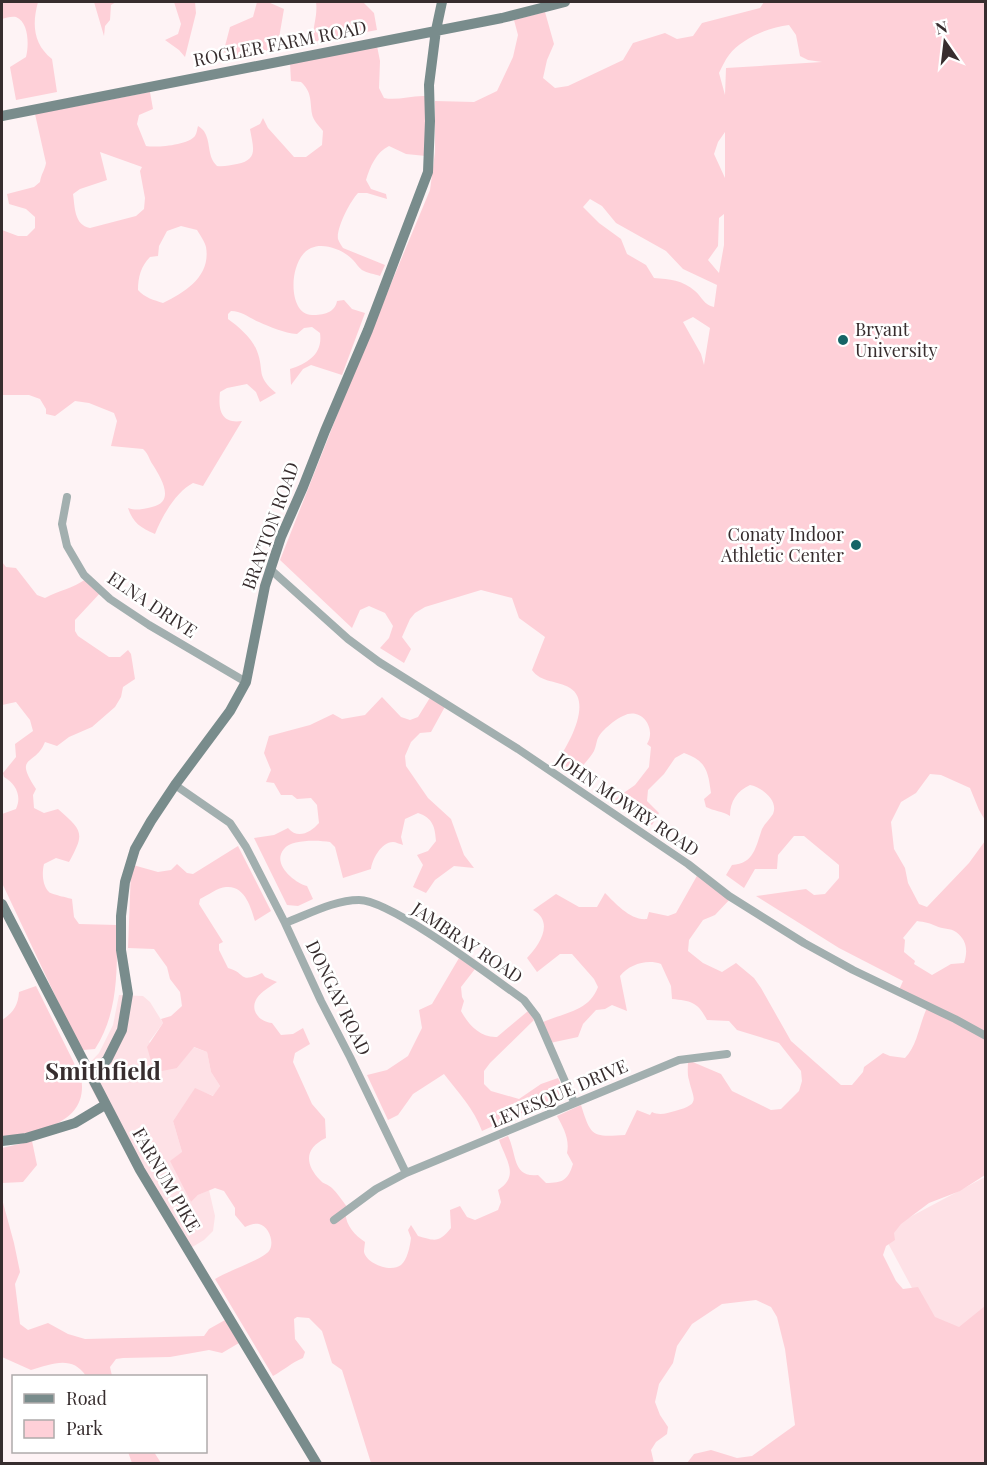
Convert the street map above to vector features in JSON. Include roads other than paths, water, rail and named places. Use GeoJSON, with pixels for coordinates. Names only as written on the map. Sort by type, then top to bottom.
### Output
{"type":"FeatureCollection","features":[{"type":"Feature","properties":{"kind":"street","name":"BRAYTON ROAD"},"geometry":{"type":"LineString","coordinates":[[91,1074],[106,1060],[123,1030],[128,993],[121,950],[121,916],[125,882],[135,849],[151,821],[224,719],[246,682],[259,609],[281,537],[368,330],[428,172],[429,85],[442,2]]}},
{"type":"Feature","properties":{"kind":"street","name":"ROGLER FARM ROAD"},"geometry":{"type":"LineString","coordinates":[[2,116],[502,18],[565,2]]}},
{"type":"Feature","properties":{"kind":"street","name":"ELNA DRIVE"},"geometry":{"type":"LineString","coordinates":[[67,497],[62,524],[67,546],[84,575],[110,599],[148,625],[246,682]]}},
{"type":"Feature","properties":{"kind":"street","name":"JOHN MOWRY ROAD"},"geometry":{"type":"LineString","coordinates":[[270,569],[348,639],[379,662],[518,749],[688,864],[729,896],[804,943],[853,970],[986,1036]]}},
{"type":"Feature","properties":{"kind":"street","name":"DONGAY ROAD"},"geometry":{"type":"LineString","coordinates":[[175,785],[231,823],[246,847],[405,1173]]}},
{"type":"Feature","properties":{"kind":"street","name":"JAMBRAY ROAD"},"geometry":{"type":"LineString","coordinates":[[285,923],[339,902],[362,899],[384,906],[412,922],[524,1000],[537,1017],[574,1102]]}},
{"type":"Feature","properties":{"kind":"street","name":"FARNUM PIKE"},"geometry":{"type":"LineString","coordinates":[[2,904],[140,1170],[317,1464]]}},
{"type":"Feature","properties":{"kind":"street","name":"LEVESQUE DRIVE"},"geometry":{"type":"LineString","coordinates":[[405,1173],[461,1152],[574,1102],[679,1060],[727,1054]]}},
{"type":"Feature","properties":{"kind":"street"},"geometry":{"type":"LineString","coordinates":[[2,1141],[26,1138],[75,1123],[105,1105]]}},
{"type":"Feature","properties":{"kind":"street"},"geometry":{"type":"LineString","coordinates":[[334,1220],[376,1189],[405,1173]]}},
{"type":"Feature","properties":{"kind":"place","name":"Bryant University"},"geometry":{"type":"Point","coordinates":[843,340]}},
{"type":"Feature","properties":{"kind":"place","name":"Conaty Indoor Athletic Center"},"geometry":{"type":"Point","coordinates":[856,545]}},
{"type":"Feature","properties":{"kind":"district","name":"Smithfield"},"geometry":{"type":"Point","coordinates":[103,1072]}}]}
